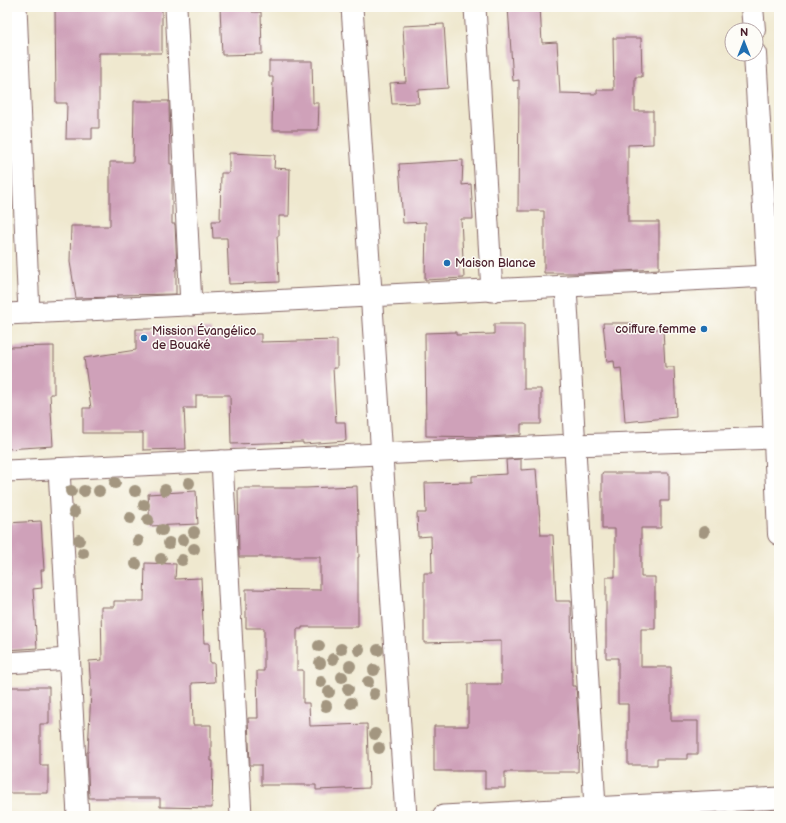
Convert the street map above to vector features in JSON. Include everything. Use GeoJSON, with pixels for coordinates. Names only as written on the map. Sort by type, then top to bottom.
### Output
{"type":"FeatureCollection","features":[{"type":"Feature","properties":{"kind":"street"},"geometry":{"type":"LineString","coordinates":[[16,7],[29,313]]}},
{"type":"Feature","properties":{"kind":"street"},"geometry":{"type":"LineString","coordinates":[[176,7],[191,305]]}},
{"type":"Feature","properties":{"kind":"street"},"geometry":{"type":"LineString","coordinates":[[352,7],[406,816]]}},
{"type":"Feature","properties":{"kind":"street"},"geometry":{"type":"LineString","coordinates":[[475,7],[492,291]]}},
{"type":"Feature","properties":{"kind":"street"},"geometry":{"type":"LineString","coordinates":[[752,7],[753,22]]}},
{"type":"Feature","properties":{"kind":"street"},"geometry":{"type":"LineString","coordinates":[[755,62],[768,276],[779,534]]}},
{"type":"Feature","properties":{"kind":"street"},"geometry":{"type":"LineString","coordinates":[[7,314],[492,291],[768,276]]}},
{"type":"Feature","properties":{"kind":"street"},"geometry":{"type":"LineString","coordinates":[[566,287],[595,808]]}},
{"type":"Feature","properties":{"kind":"street"},"geometry":{"type":"LineString","coordinates":[[7,471],[574,445],[774,438]]}},
{"type":"Feature","properties":{"kind":"street"},"geometry":{"type":"LineString","coordinates":[[222,461],[241,816]]}},
{"type":"Feature","properties":{"kind":"street"},"geometry":{"type":"LineString","coordinates":[[59,469],[78,816]]}},
{"type":"Feature","properties":{"kind":"street"},"geometry":{"type":"LineString","coordinates":[[7,663],[69,659]]}},
{"type":"Feature","properties":{"kind":"street"},"geometry":{"type":"LineString","coordinates":[[443,816],[779,798]]}},
{"type":"Feature","properties":{"kind":"building"},"geometry":{"type":"Polygon","coordinates":[[[55,7],[162,8],[162,53],[99,53],[99,128],[92,128],[92,139],[66,139],[67,103],[56,103],[55,7]]]}},
{"type":"Feature","properties":{"kind":"building"},"geometry":{"type":"Polygon","coordinates":[[[220,7],[252,7],[252,12],[261,12],[262,54],[222,55],[220,7]]]}},
{"type":"Feature","properties":{"kind":"building"},"geometry":{"type":"Polygon","coordinates":[[[508,7],[540,7],[542,43],[557,42],[560,93],[597,94],[597,90],[614,90],[613,38],[641,38],[642,77],[635,77],[635,111],[653,111],[653,144],[628,145],[628,222],[659,222],[659,269],[583,273],[544,273],[544,211],[518,211],[519,80],[513,81],[508,7]]]}},
{"type":"Feature","properties":{"kind":"building"},"geometry":{"type":"Polygon","coordinates":[[[444,24],[448,88],[418,90],[419,103],[392,104],[390,83],[406,82],[403,26],[444,24]]]}},
{"type":"Feature","properties":{"kind":"building"},"geometry":{"type":"Polygon","coordinates":[[[269,61],[312,61],[313,103],[319,103],[318,130],[272,130],[273,77],[269,77],[269,61]]]}},
{"type":"Feature","properties":{"kind":"building"},"geometry":{"type":"Polygon","coordinates":[[[134,101],[169,101],[170,164],[172,164],[172,224],[175,224],[177,269],[176,294],[117,295],[117,297],[76,298],[70,262],[71,226],[110,226],[110,162],[133,162],[134,101]]]}},
{"type":"Feature","properties":{"kind":"building"},"geometry":{"type":"Polygon","coordinates":[[[229,153],[275,155],[274,168],[290,169],[289,216],[279,216],[279,236],[277,236],[279,282],[229,284],[227,238],[213,238],[212,221],[220,221],[221,173],[229,173],[229,153]]]}},
{"type":"Feature","properties":{"kind":"building"},"geometry":{"type":"Polygon","coordinates":[[[463,160],[462,185],[471,184],[473,219],[461,219],[464,278],[425,280],[426,222],[403,223],[399,164],[463,160]]]}},
{"type":"Feature","properties":{"kind":"building"},"geometry":{"type":"Polygon","coordinates":[[[603,323],[632,323],[633,329],[663,329],[665,367],[674,367],[676,417],[625,422],[621,368],[615,369],[614,361],[607,362],[603,323]]]}},
{"type":"Feature","properties":{"kind":"building"},"geometry":{"type":"Polygon","coordinates":[[[494,324],[524,324],[524,389],[541,389],[541,424],[521,424],[521,435],[488,437],[426,436],[425,333],[456,332],[456,335],[494,334],[494,324]]]}},
{"type":"Feature","properties":{"kind":"building"},"geometry":{"type":"Polygon","coordinates":[[[136,329],[211,329],[211,335],[261,334],[261,342],[337,340],[337,368],[333,368],[336,422],[345,422],[346,441],[303,444],[303,442],[231,444],[230,395],[196,395],[196,408],[184,408],[186,449],[143,450],[143,433],[83,433],[83,408],[91,408],[84,358],[136,350],[136,329]]]}},
{"type":"Feature","properties":{"kind":"building"},"geometry":{"type":"Polygon","coordinates":[[[54,346],[54,394],[50,394],[53,446],[7,449],[7,347],[54,346]]]}},
{"type":"Feature","properties":{"kind":"building"},"geometry":{"type":"Polygon","coordinates":[[[521,459],[521,470],[536,469],[541,535],[553,535],[556,601],[571,601],[572,686],[576,686],[579,730],[578,772],[505,772],[505,788],[485,788],[485,771],[434,771],[434,726],[468,726],[468,684],[501,684],[501,641],[424,643],[424,573],[432,573],[431,536],[418,537],[417,513],[426,513],[425,483],[472,482],[472,476],[507,474],[506,460],[521,459]]]}},
{"type":"Feature","properties":{"kind":"building"},"geometry":{"type":"Polygon","coordinates":[[[602,473],[669,473],[669,501],[661,501],[661,528],[641,528],[641,577],[655,577],[655,629],[641,629],[641,667],[671,667],[671,721],[698,721],[698,754],[687,754],[687,759],[657,759],[657,765],[628,765],[628,704],[618,704],[618,658],[606,658],[606,577],[615,577],[615,529],[602,529],[602,473]]]}},
{"type":"Feature","properties":{"kind":"building"},"geometry":{"type":"Polygon","coordinates":[[[357,486],[359,557],[358,627],[302,627],[302,629],[297,629],[297,670],[303,670],[303,703],[309,703],[310,726],[367,724],[369,788],[316,790],[316,785],[261,785],[261,765],[250,765],[248,718],[258,718],[257,671],[264,671],[264,628],[246,628],[246,589],[320,590],[320,557],[239,557],[238,488],[357,486]]]}},
{"type":"Feature","properties":{"kind":"building"},"geometry":{"type":"Polygon","coordinates":[[[196,491],[198,524],[150,526],[148,494],[196,491]]]}},
{"type":"Feature","properties":{"kind":"building"},"geometry":{"type":"Polygon","coordinates":[[[41,521],[44,570],[41,570],[42,588],[33,589],[37,648],[7,650],[7,575],[10,575],[7,523],[41,521]]]}},
{"type":"Feature","properties":{"kind":"building"},"geometry":{"type":"Polygon","coordinates":[[[145,563],[176,564],[175,579],[201,578],[204,643],[209,643],[210,663],[214,663],[215,682],[192,683],[193,725],[211,725],[211,761],[213,761],[212,808],[160,807],[160,798],[89,798],[87,752],[91,691],[89,661],[102,660],[101,607],[114,607],[114,601],[144,601],[145,563]]]}},
{"type":"Feature","properties":{"kind":"building"},"geometry":{"type":"Polygon","coordinates":[[[7,687],[49,687],[49,724],[40,724],[40,765],[48,765],[48,793],[7,793],[7,687]]]}},
{"type":"Feature","properties":{"kind":"place","name":"Maison Blance"},"geometry":{"type":"Point","coordinates":[447,263]}},
{"type":"Feature","properties":{"kind":"place","name":"coiffure femme"},"geometry":{"type":"Point","coordinates":[704,329]}},
{"type":"Feature","properties":{"kind":"place","name":"Mission Évangélico de Bouaké"},"geometry":{"type":"Point","coordinates":[144,338]}}]}
